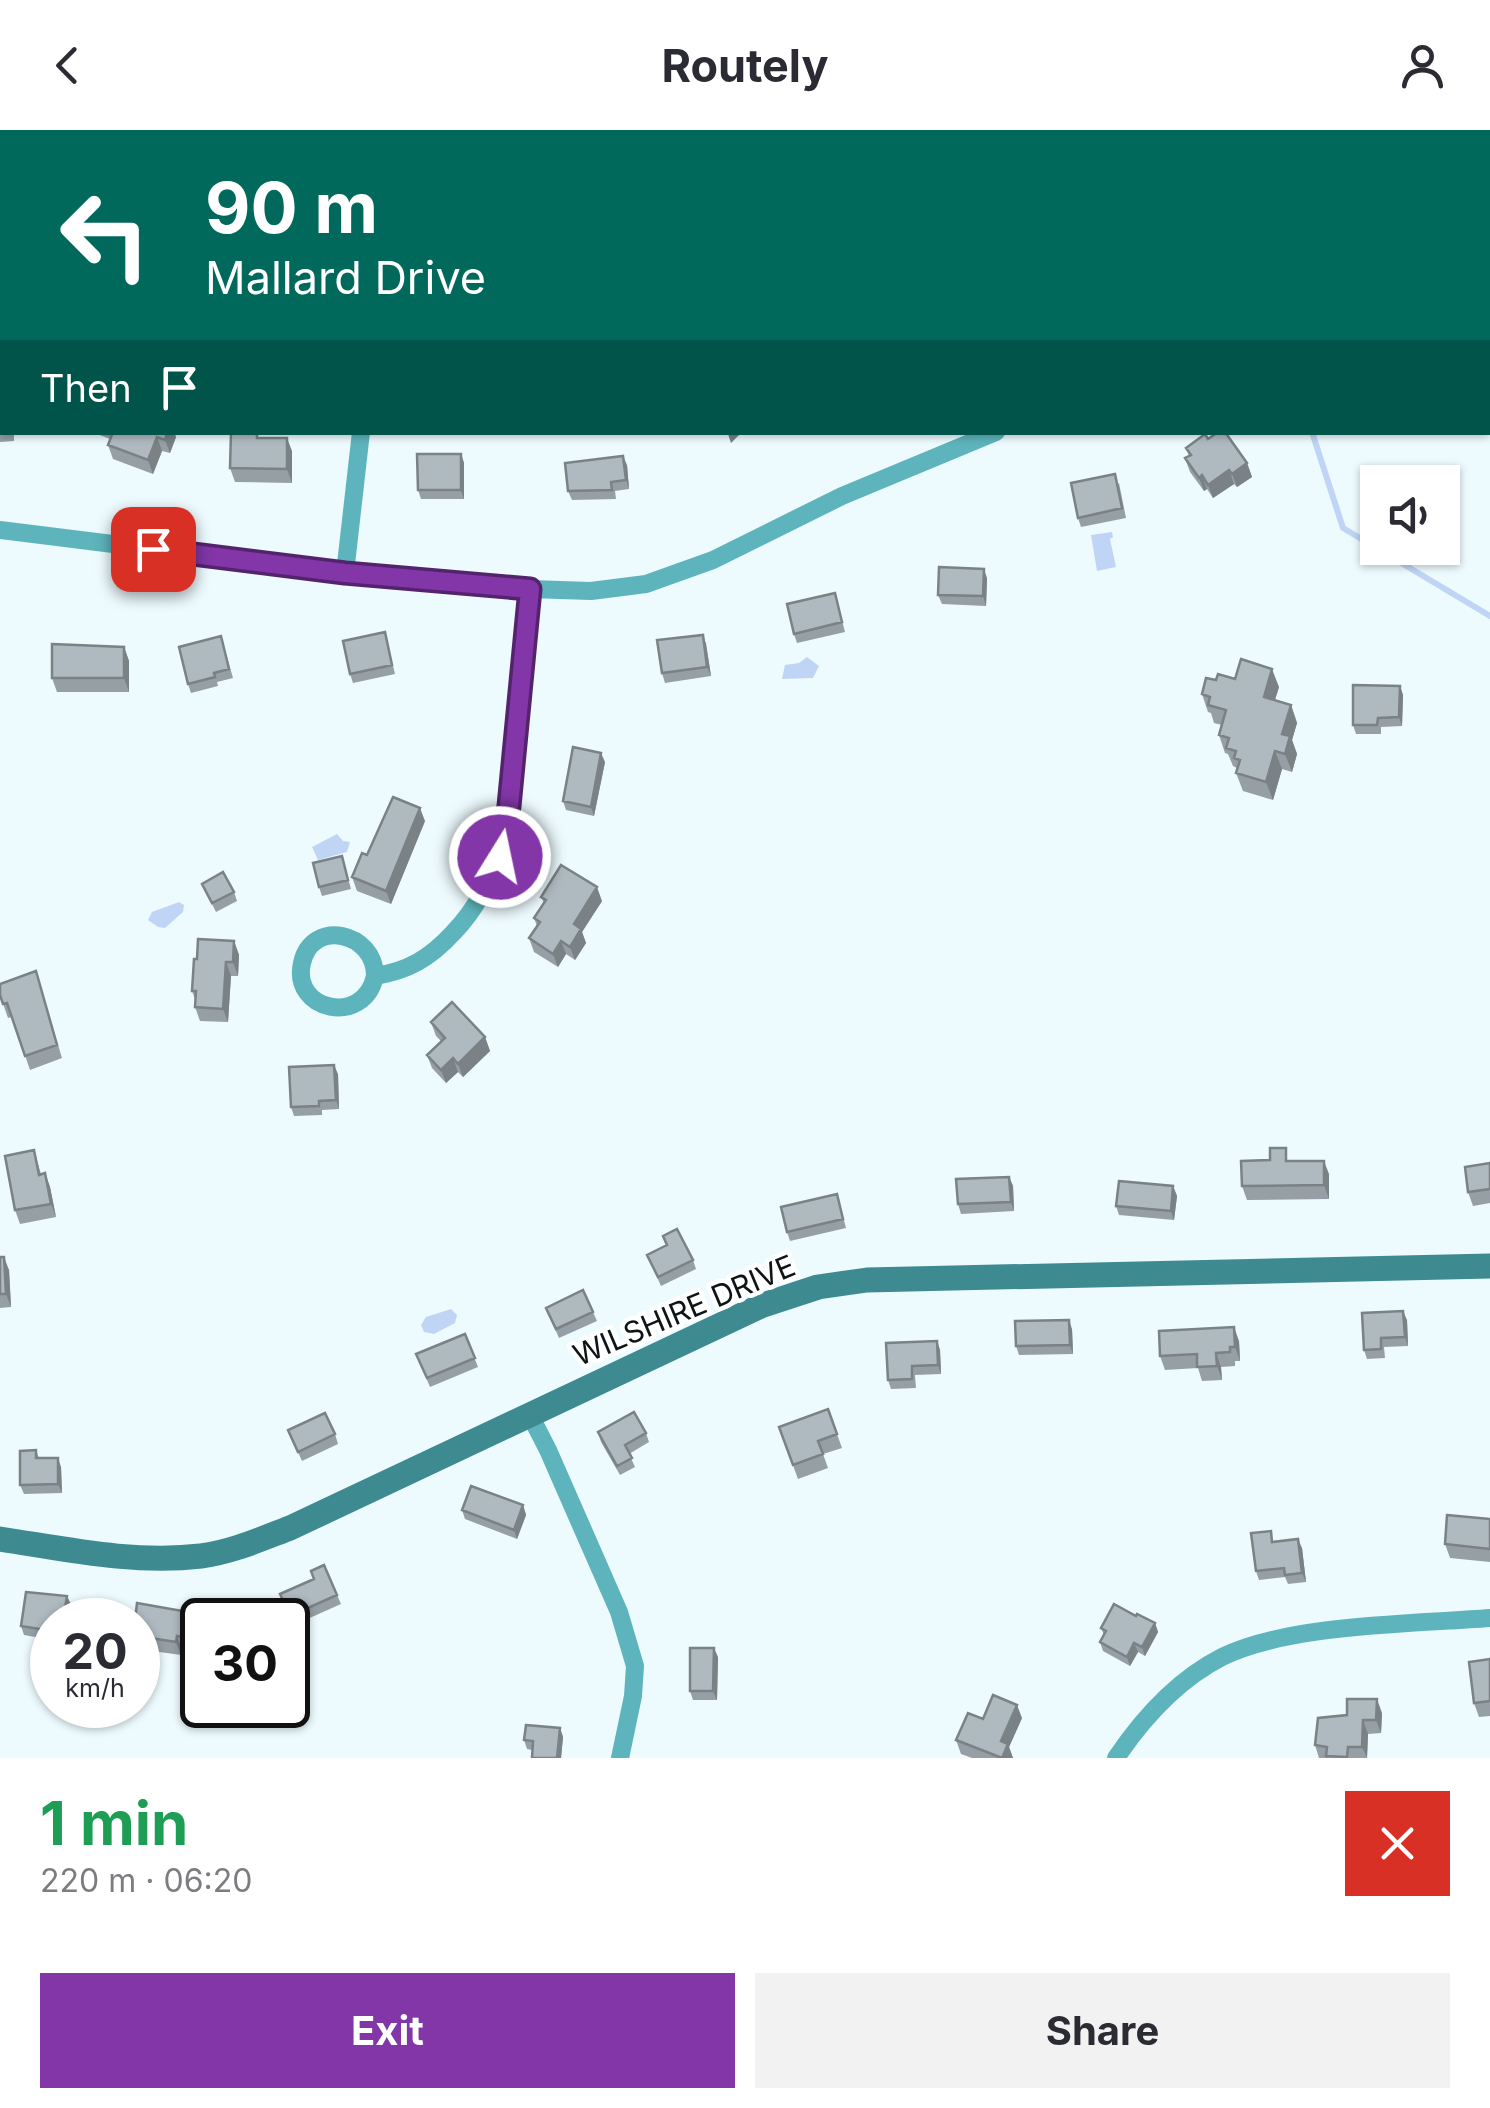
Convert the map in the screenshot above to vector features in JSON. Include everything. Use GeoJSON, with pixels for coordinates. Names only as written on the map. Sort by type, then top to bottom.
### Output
{"type":"FeatureCollection","features":[{"type":"Feature","properties":{"kind":"street"},"geometry":{"type":"LineString","coordinates":[[345,573],[362,435]]}},
{"type":"Feature","properties":{"kind":"street"},"geometry":{"type":"LineString","coordinates":[[0,530],[345,573],[530,589],[591,590],[646,584],[713,560],[842,496],[989,435]]}},
{"type":"Feature","properties":{"kind":"street"},"geometry":{"type":"LineString","coordinates":[[374,976],[410,968],[441,946],[478,904],[496,867],[509,806],[530,589]]}},
{"type":"Feature","properties":{"kind":"street"},"geometry":{"type":"LineString","coordinates":[[342,935],[367,948],[374,961],[374,976],[361,1000],[348,1007],[334,1008],[320,1004],[309,994],[302,981],[301,966],[315,942],[342,935]]}},
{"type":"Feature","properties":{"kind":"street","name":"WILSHIRE DRIVE"},"geometry":{"type":"LineString","coordinates":[[0,1539],[150,1559],[233,1550],[290,1528],[764,1305],[818,1287],[866,1280],[1490,1266]]}},
{"type":"Feature","properties":{"kind":"street"},"geometry":{"type":"LineString","coordinates":[[530,1415],[619,1612],[635,1666],[620,1758]]}},
{"type":"Feature","properties":{"kind":"street"},"geometry":{"type":"LineString","coordinates":[[1116,1758],[1177,1689],[1200,1670],[1248,1646],[1306,1634],[1490,1618]]}},
{"type":"Feature","properties":{"kind":"water"},"geometry":{"type":"Polygon","coordinates":[[[1112,532],[1116,567],[1097,571],[1091,535],[1112,532]]]}},
{"type":"Feature","properties":{"kind":"water"},"geometry":{"type":"Polygon","coordinates":[[[807,657],[819,666],[813,678],[782,679],[785,665],[807,657]]]}},
{"type":"Feature","properties":{"kind":"water"},"geometry":{"type":"Polygon","coordinates":[[[337,834],[350,842],[347,852],[318,860],[312,847],[337,834]]]}},
{"type":"Feature","properties":{"kind":"water"},"geometry":{"type":"Polygon","coordinates":[[[179,902],[184,905],[183,912],[165,928],[148,920],[152,912],[179,902]]]}},
{"type":"Feature","properties":{"kind":"water"},"geometry":{"type":"Polygon","coordinates":[[[451,1309],[457,1315],[455,1323],[434,1334],[424,1332],[421,1325],[426,1317],[451,1309]]]}},
{"type":"Feature","properties":{"kind":"building"},"geometry":{"type":"Polygon","coordinates":[[[112,435],[166,435],[165,440],[157,437],[148,460],[108,445],[112,435]]]}},
{"type":"Feature","properties":{"kind":"building"},"geometry":{"type":"Polygon","coordinates":[[[231,435],[287,438],[287,469],[230,468],[231,435]]]}},
{"type":"Feature","properties":{"kind":"building"},"geometry":{"type":"Polygon","coordinates":[[[1204,435],[1208,439],[1227,435],[1247,463],[1208,485],[1185,458],[1191,455],[1186,448],[1204,435]]]}},
{"type":"Feature","properties":{"kind":"building"},"geometry":{"type":"Polygon","coordinates":[[[417,454],[461,454],[461,490],[418,490],[417,454]]]}},
{"type":"Feature","properties":{"kind":"building"},"geometry":{"type":"Polygon","coordinates":[[[623,456],[626,480],[611,482],[612,490],[568,491],[565,463],[623,456]]]}},
{"type":"Feature","properties":{"kind":"building"},"geometry":{"type":"Polygon","coordinates":[[[1115,474],[1122,508],[1078,518],[1071,483],[1115,474]]]}},
{"type":"Feature","properties":{"kind":"building"},"geometry":{"type":"Polygon","coordinates":[[[939,567],[984,569],[983,596],[938,595],[939,567]]]}},
{"type":"Feature","properties":{"kind":"building"},"geometry":{"type":"Polygon","coordinates":[[[835,593],[842,622],[794,634],[787,604],[835,593]]]}},
{"type":"Feature","properties":{"kind":"building"},"geometry":{"type":"Polygon","coordinates":[[[385,632],[392,665],[350,674],[343,641],[385,632]]]}},
{"type":"Feature","properties":{"kind":"building"},"geometry":{"type":"Polygon","coordinates":[[[703,635],[707,667],[662,673],[657,640],[703,635]]]}},
{"type":"Feature","properties":{"kind":"building"},"geometry":{"type":"Polygon","coordinates":[[[221,636],[229,669],[188,684],[179,647],[221,636]]]}},
{"type":"Feature","properties":{"kind":"building"},"geometry":{"type":"Polygon","coordinates":[[[52,644],[124,647],[124,678],[52,678],[52,644]]]}},
{"type":"Feature","properties":{"kind":"building"},"geometry":{"type":"Polygon","coordinates":[[[1241,659],[1272,669],[1264,697],[1291,705],[1282,734],[1290,736],[1285,754],[1275,751],[1266,782],[1236,773],[1240,760],[1234,758],[1236,751],[1226,748],[1229,738],[1219,735],[1226,710],[1208,705],[1210,697],[1202,694],[1206,678],[1216,680],[1218,674],[1235,679],[1241,659]]]}},
{"type":"Feature","properties":{"kind":"building"},"geometry":{"type":"Polygon","coordinates":[[[1353,685],[1400,686],[1399,717],[1378,718],[1377,725],[1353,725],[1353,685]]]}},
{"type":"Feature","properties":{"kind":"building"},"geometry":{"type":"Polygon","coordinates":[[[573,747],[601,753],[591,807],[563,801],[573,747]]]}},
{"type":"Feature","properties":{"kind":"building"},"geometry":{"type":"Polygon","coordinates":[[[393,797],[420,808],[386,891],[352,877],[362,853],[367,855],[393,797]]]}},
{"type":"Feature","properties":{"kind":"building"},"geometry":{"type":"Polygon","coordinates":[[[342,856],[348,880],[319,887],[313,863],[342,856]]]}},
{"type":"Feature","properties":{"kind":"building"},"geometry":{"type":"Polygon","coordinates":[[[561,865],[597,887],[574,924],[581,929],[570,947],[561,941],[553,954],[529,938],[540,922],[534,918],[546,900],[541,897],[561,865]]]}},
{"type":"Feature","properties":{"kind":"building"},"geometry":{"type":"Polygon","coordinates":[[[223,872],[234,892],[212,903],[202,884],[223,872]]]}},
{"type":"Feature","properties":{"kind":"building"},"geometry":{"type":"Polygon","coordinates":[[[198,939],[234,941],[233,962],[226,962],[223,1009],[195,1007],[196,991],[192,991],[198,939]]]}},
{"type":"Feature","properties":{"kind":"building"},"geometry":{"type":"Polygon","coordinates":[[[36,971],[57,1045],[25,1056],[7,1003],[3,1004],[0,984],[36,971]]]}},
{"type":"Feature","properties":{"kind":"building"},"geometry":{"type":"Polygon","coordinates":[[[452,1002],[485,1037],[458,1064],[453,1058],[441,1070],[427,1055],[445,1038],[431,1022],[452,1002]]]}},
{"type":"Feature","properties":{"kind":"building"},"geometry":{"type":"Polygon","coordinates":[[[334,1065],[336,1100],[319,1101],[319,1106],[291,1107],[289,1067],[334,1065]]]}},
{"type":"Feature","properties":{"kind":"building"},"geometry":{"type":"Polygon","coordinates":[[[1270,1148],[1286,1148],[1286,1161],[1324,1161],[1324,1185],[1242,1186],[1241,1161],[1270,1160],[1270,1148]]]}},
{"type":"Feature","properties":{"kind":"building"},"geometry":{"type":"Polygon","coordinates":[[[34,1150],[39,1175],[45,1173],[51,1204],[15,1210],[5,1156],[34,1150]]]}},
{"type":"Feature","properties":{"kind":"building"},"geometry":{"type":"Polygon","coordinates":[[[1490,1163],[1490,1189],[1468,1192],[1465,1167],[1490,1163]]]}},
{"type":"Feature","properties":{"kind":"building"},"geometry":{"type":"Polygon","coordinates":[[[1009,1177],[1011,1202],[958,1204],[956,1179],[1009,1177]]]}},
{"type":"Feature","properties":{"kind":"building"},"geometry":{"type":"Polygon","coordinates":[[[1119,1181],[1173,1186],[1171,1211],[1116,1206],[1119,1181]]]}},
{"type":"Feature","properties":{"kind":"building"},"geometry":{"type":"Polygon","coordinates":[[[837,1194],[843,1219],[787,1232],[781,1207],[837,1194]]]}},
{"type":"Feature","properties":{"kind":"building"},"geometry":{"type":"Polygon","coordinates":[[[677,1229],[693,1260],[658,1277],[647,1255],[667,1245],[663,1236],[677,1229]]]}},
{"type":"Feature","properties":{"kind":"building"},"geometry":{"type":"Polygon","coordinates":[[[0,1257],[4,1257],[6,1294],[0,1294],[0,1257]]]}},
{"type":"Feature","properties":{"kind":"building"},"geometry":{"type":"Polygon","coordinates":[[[583,1290],[593,1312],[556,1329],[546,1308],[583,1290]]]}},
{"type":"Feature","properties":{"kind":"building"},"geometry":{"type":"Polygon","coordinates":[[[1403,1311],[1405,1337],[1381,1338],[1381,1349],[1364,1350],[1362,1313],[1403,1311]]]}},
{"type":"Feature","properties":{"kind":"building"},"geometry":{"type":"Polygon","coordinates":[[[1069,1320],[1070,1345],[1016,1346],[1015,1321],[1069,1320]]]}},
{"type":"Feature","properties":{"kind":"building"},"geometry":{"type":"Polygon","coordinates":[[[1234,1327],[1235,1347],[1230,1347],[1230,1352],[1216,1353],[1217,1366],[1197,1367],[1197,1354],[1160,1356],[1159,1331],[1234,1327]]]}},
{"type":"Feature","properties":{"kind":"building"},"geometry":{"type":"Polygon","coordinates":[[[465,1334],[475,1358],[427,1378],[416,1354],[465,1334]]]}},
{"type":"Feature","properties":{"kind":"building"},"geometry":{"type":"Polygon","coordinates":[[[937,1341],[938,1365],[912,1366],[912,1379],[888,1380],[886,1343],[937,1341]]]}},
{"type":"Feature","properties":{"kind":"building"},"geometry":{"type":"Polygon","coordinates":[[[828,1409],[837,1434],[818,1441],[823,1454],[793,1465],[779,1427],[828,1409]]]}},
{"type":"Feature","properties":{"kind":"building"},"geometry":{"type":"Polygon","coordinates":[[[634,1412],[646,1433],[625,1445],[632,1458],[617,1466],[598,1432],[634,1412]]]}},
{"type":"Feature","properties":{"kind":"building"},"geometry":{"type":"Polygon","coordinates":[[[325,1413],[335,1434],[298,1452],[288,1430],[325,1413]]]}},
{"type":"Feature","properties":{"kind":"building"},"geometry":{"type":"Polygon","coordinates":[[[36,1450],[36,1458],[58,1458],[58,1484],[20,1485],[20,1451],[36,1450]]]}},
{"type":"Feature","properties":{"kind":"building"},"geometry":{"type":"Polygon","coordinates":[[[471,1486],[523,1505],[514,1530],[462,1510],[471,1486]]]}},
{"type":"Feature","properties":{"kind":"building"},"geometry":{"type":"Polygon","coordinates":[[[1447,1515],[1490,1519],[1490,1549],[1445,1544],[1447,1515]]]}},
{"type":"Feature","properties":{"kind":"building"},"geometry":{"type":"Polygon","coordinates":[[[1271,1531],[1272,1542],[1298,1539],[1302,1573],[1285,1575],[1284,1568],[1256,1571],[1251,1533],[1271,1531]]]}},
{"type":"Feature","properties":{"kind":"building"},"geometry":{"type":"Polygon","coordinates":[[[324,1565],[337,1595],[310,1607],[310,1598],[282,1598],[280,1594],[314,1579],[311,1571],[324,1565]]]}},
{"type":"Feature","properties":{"kind":"building"},"geometry":{"type":"Polygon","coordinates":[[[26,1592],[67,1596],[30,1598],[30,1627],[21,1626],[26,1592]]]}},
{"type":"Feature","properties":{"kind":"building"},"geometry":{"type":"Polygon","coordinates":[[[1114,1604],[1155,1623],[1142,1647],[1134,1643],[1127,1657],[1100,1642],[1106,1631],[1101,1628],[1114,1604]]]}},
{"type":"Feature","properties":{"kind":"building"},"geometry":{"type":"Polygon","coordinates":[[[160,1607],[180,1611],[180,1637],[176,1642],[160,1639],[160,1607]]]}},
{"type":"Feature","properties":{"kind":"building"},"geometry":{"type":"Polygon","coordinates":[[[690,1648],[714,1648],[713,1691],[690,1691],[690,1648]]]}},
{"type":"Feature","properties":{"kind":"building"},"geometry":{"type":"Polygon","coordinates":[[[1490,1659],[1490,1701],[1474,1703],[1469,1662],[1490,1659]]]}},
{"type":"Feature","properties":{"kind":"building"},"geometry":{"type":"Polygon","coordinates":[[[993,1695],[1017,1705],[1001,1741],[1008,1744],[1002,1758],[956,1740],[968,1713],[983,1719],[993,1695]]]}},
{"type":"Feature","properties":{"kind":"building"},"geometry":{"type":"Polygon","coordinates":[[[1347,1699],[1377,1699],[1376,1720],[1363,1720],[1362,1747],[1348,1747],[1347,1757],[1326,1756],[1327,1747],[1315,1745],[1318,1718],[1347,1715],[1347,1699]]]}},
{"type":"Feature","properties":{"kind":"building"},"geometry":{"type":"Polygon","coordinates":[[[526,1725],[560,1728],[557,1758],[532,1758],[533,1741],[524,1740],[526,1725]]]}},
{"type":"Feature","properties":{"kind":"waterway"},"geometry":{"type":"LineString","coordinates":[[1313,435],[1343,528],[1490,616]]}},
{"type":"Feature","properties":{"kind":"route"},"geometry":{"type":"LineString","coordinates":[[153,549],[345,573],[530,589],[509,806],[500,857]]}}]}
